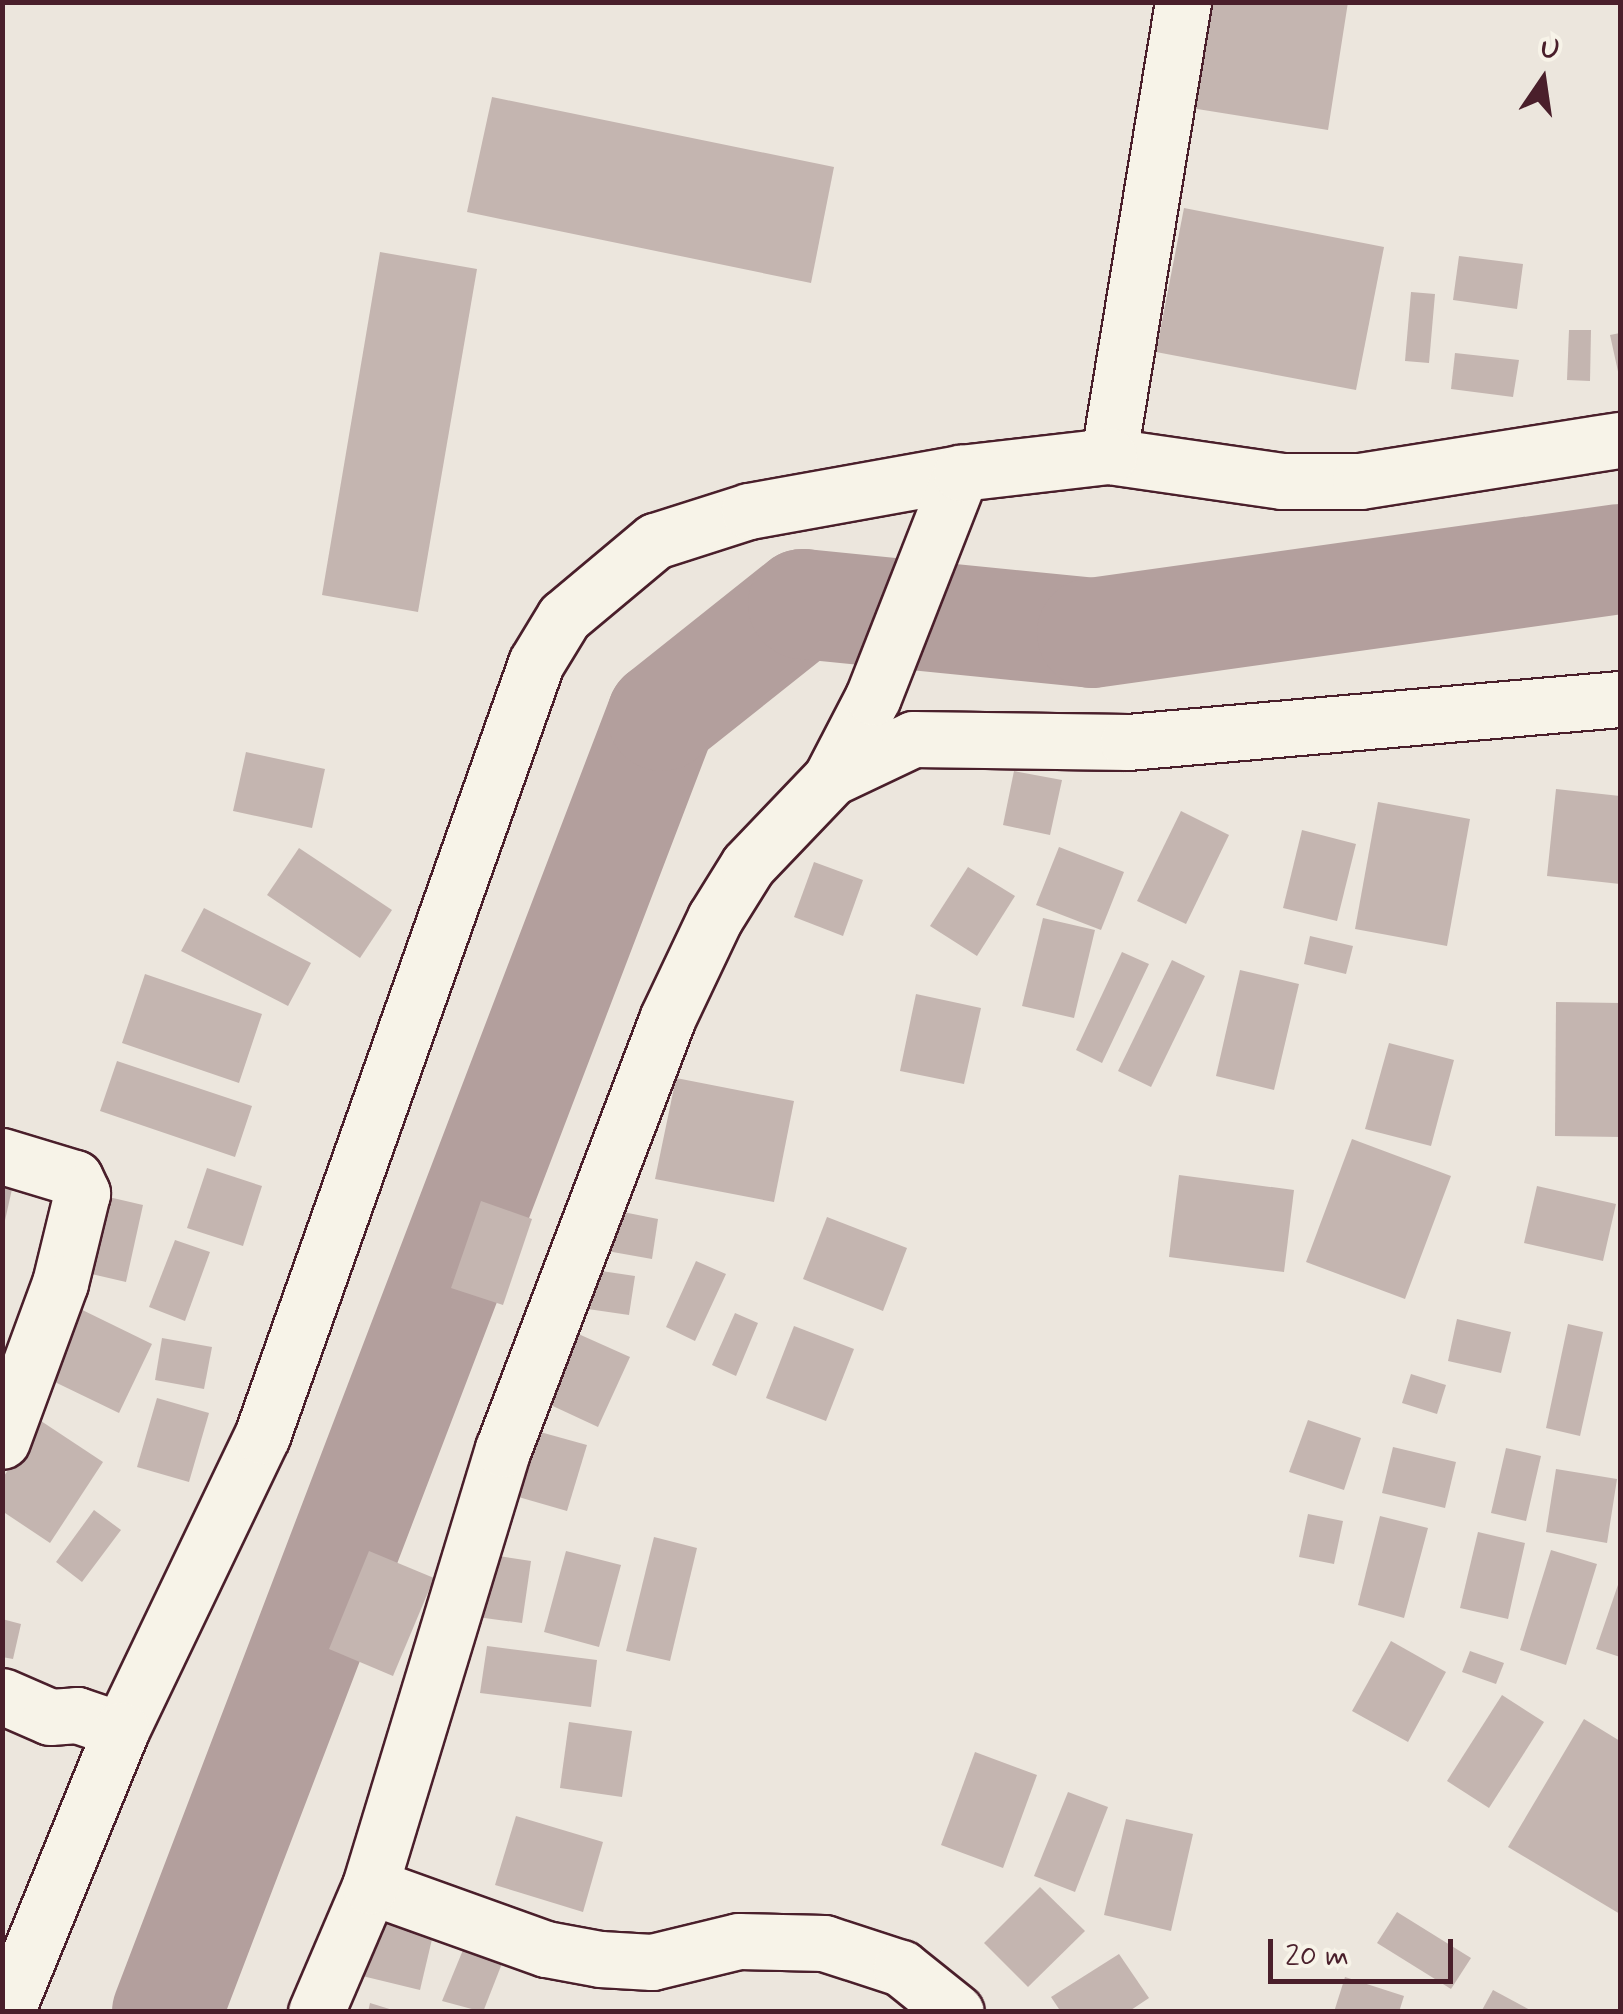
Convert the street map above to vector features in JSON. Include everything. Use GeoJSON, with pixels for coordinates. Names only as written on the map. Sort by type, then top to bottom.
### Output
{"type":"FeatureCollection","features":[{"type":"Feature","properties":{"kind":"street"},"geometry":{"type":"LineString","coordinates":[[1110,456],[1183,2]]}},
{"type":"Feature","properties":{"kind":"street"},"geometry":{"type":"LineString","coordinates":[[6,2012],[121,1730],[262,1436],[536,663],[564,617],[655,541],[750,512],[952,495],[1110,456],[1282,481],[1360,481],[1620,440]]}},
{"type":"Feature","properties":{"kind":"street"},"geometry":{"type":"LineString","coordinates":[[316,2012],[370,1886],[502,1449],[667,1019],[748,865],[831,778],[873,696],[952,495]]}},
{"type":"Feature","properties":{"kind":"street"},"geometry":{"type":"LineString","coordinates":[[831,778],[912,739],[1128,742],[1620,699]]}},
{"type":"Feature","properties":{"kind":"street"},"geometry":{"type":"LineString","coordinates":[[2,1156],[75,1178],[82,1193],[60,1284],[2,1441]]}},
{"type":"Feature","properties":{"kind":"street"},"geometry":{"type":"LineString","coordinates":[[2,1696],[50,1718],[77,1715],[121,1730]]}},
{"type":"Feature","properties":{"kind":"street"},"geometry":{"type":"LineString","coordinates":[[370,1886],[546,1948],[600,1959],[652,1962],[739,1941],[824,1943],[902,1968],[956,2012]]}},
{"type":"Feature","properties":{"kind":"building"},"geometry":{"type":"Polygon","coordinates":[[[1208,2],[1348,2],[1328,130],[1191,108],[1208,2]]]}},
{"type":"Feature","properties":{"kind":"building"},"geometry":{"type":"Polygon","coordinates":[[[492,97],[834,167],[811,283],[467,212],[492,97]]]}},
{"type":"Feature","properties":{"kind":"building"},"geometry":{"type":"Polygon","coordinates":[[[1184,208],[1384,247],[1356,390],[1156,352],[1184,208]]]}},
{"type":"Feature","properties":{"kind":"building"},"geometry":{"type":"Polygon","coordinates":[[[380,252],[477,269],[418,612],[322,595],[380,252]]]}},
{"type":"Feature","properties":{"kind":"building"},"geometry":{"type":"Polygon","coordinates":[[[1459,256],[1523,264],[1517,309],[1453,300],[1459,256]]]}},
{"type":"Feature","properties":{"kind":"building"},"geometry":{"type":"Polygon","coordinates":[[[1411,292],[1435,294],[1429,363],[1405,361],[1411,292]]]}},
{"type":"Feature","properties":{"kind":"building"},"geometry":{"type":"Polygon","coordinates":[[[1569,330],[1591,330],[1590,381],[1567,380],[1569,330]]]}},
{"type":"Feature","properties":{"kind":"building"},"geometry":{"type":"Polygon","coordinates":[[[1620,333],[1620,376],[1619,376],[1610,335],[1620,333]]]}},
{"type":"Feature","properties":{"kind":"building"},"geometry":{"type":"Polygon","coordinates":[[[1455,353],[1519,360],[1513,397],[1451,389],[1455,353]]]}},
{"type":"Feature","properties":{"kind":"building"},"geometry":{"type":"Polygon","coordinates":[[[246,752],[325,769],[312,828],[233,811],[246,752]]]}},
{"type":"Feature","properties":{"kind":"building"},"geometry":{"type":"Polygon","coordinates":[[[1014,771],[1062,780],[1050,835],[1003,825],[1014,771]]]}},
{"type":"Feature","properties":{"kind":"building"},"geometry":{"type":"Polygon","coordinates":[[[1556,789],[1620,796],[1620,884],[1547,876],[1556,789]]]}},
{"type":"Feature","properties":{"kind":"building"},"geometry":{"type":"Polygon","coordinates":[[[1378,802],[1470,819],[1447,946],[1355,929],[1378,802]]]}},
{"type":"Feature","properties":{"kind":"building"},"geometry":{"type":"Polygon","coordinates":[[[1181,811],[1229,835],[1186,924],[1137,901],[1181,811]]]}},
{"type":"Feature","properties":{"kind":"building"},"geometry":{"type":"Polygon","coordinates":[[[1302,830],[1356,844],[1337,921],[1283,908],[1302,830]]]}},
{"type":"Feature","properties":{"kind":"building"},"geometry":{"type":"Polygon","coordinates":[[[1059,847],[1124,872],[1101,930],[1036,905],[1059,847]]]}},
{"type":"Feature","properties":{"kind":"building"},"geometry":{"type":"Polygon","coordinates":[[[299,848],[392,910],[360,958],[267,895],[299,848]]]}},
{"type":"Feature","properties":{"kind":"building"},"geometry":{"type":"Polygon","coordinates":[[[814,862],[863,880],[843,936],[794,917],[814,862]]]}},
{"type":"Feature","properties":{"kind":"building"},"geometry":{"type":"Polygon","coordinates":[[[968,867],[1015,896],[977,956],[930,926],[968,867]]]}},
{"type":"Feature","properties":{"kind":"building"},"geometry":{"type":"Polygon","coordinates":[[[204,908],[311,963],[288,1006],[181,951],[204,908]]]}},
{"type":"Feature","properties":{"kind":"building"},"geometry":{"type":"Polygon","coordinates":[[[1043,918],[1095,930],[1074,1018],[1022,1006],[1043,918]]]}},
{"type":"Feature","properties":{"kind":"building"},"geometry":{"type":"Polygon","coordinates":[[[1310,936],[1353,946],[1346,974],[1304,964],[1310,936]]]}},
{"type":"Feature","properties":{"kind":"building"},"geometry":{"type":"Polygon","coordinates":[[[1122,952],[1149,964],[1102,1063],[1076,1050],[1122,952]]]}},
{"type":"Feature","properties":{"kind":"building"},"geometry":{"type":"Polygon","coordinates":[[[1172,960],[1205,976],[1151,1087],[1118,1071],[1172,960]]]}},
{"type":"Feature","properties":{"kind":"building"},"geometry":{"type":"Polygon","coordinates":[[[1240,970],[1299,984],[1274,1090],[1216,1076],[1240,970]]]}},
{"type":"Feature","properties":{"kind":"building"},"geometry":{"type":"Polygon","coordinates":[[[145,974],[262,1014],[239,1083],[122,1043],[145,974]]]}},
{"type":"Feature","properties":{"kind":"building"},"geometry":{"type":"Polygon","coordinates":[[[916,994],[981,1008],[964,1084],[900,1071],[916,994]]]}},
{"type":"Feature","properties":{"kind":"building"},"geometry":{"type":"Polygon","coordinates":[[[1556,1002],[1620,1003],[1620,1137],[1555,1136],[1556,1002]]]}},
{"type":"Feature","properties":{"kind":"building"},"geometry":{"type":"Polygon","coordinates":[[[1389,1043],[1454,1060],[1431,1146],[1365,1129],[1389,1043]]]}},
{"type":"Feature","properties":{"kind":"building"},"geometry":{"type":"Polygon","coordinates":[[[117,1061],[252,1106],[235,1157],[100,1111],[117,1061]]]}},
{"type":"Feature","properties":{"kind":"building"},"geometry":{"type":"Polygon","coordinates":[[[676,1078],[794,1101],[774,1202],[655,1179],[676,1078]]]}},
{"type":"Feature","properties":{"kind":"building"},"geometry":{"type":"Polygon","coordinates":[[[1352,1139],[1451,1176],[1405,1299],[1306,1262],[1352,1139]]]}},
{"type":"Feature","properties":{"kind":"building"},"geometry":{"type":"Polygon","coordinates":[[[207,1168],[262,1186],[243,1246],[187,1228],[207,1168]]]}},
{"type":"Feature","properties":{"kind":"building"},"geometry":{"type":"Polygon","coordinates":[[[1179,1175],[1294,1190],[1284,1272],[1169,1257],[1179,1175]]]}},
{"type":"Feature","properties":{"kind":"building"},"geometry":{"type":"Polygon","coordinates":[[[1537,1186],[1616,1204],[1603,1261],[1524,1243],[1537,1186]]]}},
{"type":"Feature","properties":{"kind":"building"},"geometry":{"type":"Polygon","coordinates":[[[2,1187],[12,1189],[4,1225],[2,1225],[2,1187]]]}},
{"type":"Feature","properties":{"kind":"building"},"geometry":{"type":"Polygon","coordinates":[[[100,1195],[143,1205],[126,1282],[83,1272],[100,1195]]]}},
{"type":"Feature","properties":{"kind":"building"},"geometry":{"type":"Polygon","coordinates":[[[481,1201],[532,1219],[503,1305],[451,1288],[481,1201]]]}},
{"type":"Feature","properties":{"kind":"building"},"geometry":{"type":"Polygon","coordinates":[[[613,1210],[658,1219],[652,1259],[607,1251],[613,1210]]]}},
{"type":"Feature","properties":{"kind":"building"},"geometry":{"type":"Polygon","coordinates":[[[827,1217],[907,1248],[883,1311],[803,1279],[827,1217]]]}},
{"type":"Feature","properties":{"kind":"building"},"geometry":{"type":"Polygon","coordinates":[[[175,1240],[210,1252],[185,1321],[149,1307],[175,1240]]]}},
{"type":"Feature","properties":{"kind":"building"},"geometry":{"type":"Polygon","coordinates":[[[696,1261],[726,1274],[695,1341],[666,1327],[696,1261]]]}},
{"type":"Feature","properties":{"kind":"building"},"geometry":{"type":"Polygon","coordinates":[[[581,1268],[635,1276],[629,1315],[574,1307],[581,1268]]]}},
{"type":"Feature","properties":{"kind":"building"},"geometry":{"type":"Polygon","coordinates":[[[66,1302],[152,1344],[119,1413],[32,1371],[66,1302]]]}},
{"type":"Feature","properties":{"kind":"building"},"geometry":{"type":"Polygon","coordinates":[[[735,1313],[758,1323],[736,1376],[712,1365],[735,1313]]]}},
{"type":"Feature","properties":{"kind":"building"},"geometry":{"type":"Polygon","coordinates":[[[1457,1319],[1511,1332],[1501,1373],[1448,1361],[1457,1319]]]}},
{"type":"Feature","properties":{"kind":"building"},"geometry":{"type":"Polygon","coordinates":[[[1568,1324],[1603,1332],[1580,1436],[1546,1428],[1568,1324]]]}},
{"type":"Feature","properties":{"kind":"building"},"geometry":{"type":"Polygon","coordinates":[[[794,1326],[854,1349],[826,1421],[766,1398],[794,1326]]]}},
{"type":"Feature","properties":{"kind":"building"},"geometry":{"type":"Polygon","coordinates":[[[574,1332],[630,1357],[598,1427],[542,1401],[574,1332]]]}},
{"type":"Feature","properties":{"kind":"building"},"geometry":{"type":"Polygon","coordinates":[[[162,1338],[212,1347],[204,1389],[155,1380],[162,1338]]]}},
{"type":"Feature","properties":{"kind":"building"},"geometry":{"type":"Polygon","coordinates":[[[1411,1374],[1446,1385],[1437,1414],[1402,1403],[1411,1374]]]}},
{"type":"Feature","properties":{"kind":"building"},"geometry":{"type":"Polygon","coordinates":[[[157,1398],[209,1413],[189,1482],[137,1467],[157,1398]]]}},
{"type":"Feature","properties":{"kind":"building"},"geometry":{"type":"Polygon","coordinates":[[[1308,1420],[1361,1438],[1344,1490],[1289,1472],[1308,1420]]]}},
{"type":"Feature","properties":{"kind":"building"},"geometry":{"type":"Polygon","coordinates":[[[41,1421],[103,1462],[50,1543],[2,1511],[2,1479],[41,1421]]]}},
{"type":"Feature","properties":{"kind":"building"},"geometry":{"type":"Polygon","coordinates":[[[533,1430],[587,1445],[567,1511],[515,1496],[533,1430]]]}},
{"type":"Feature","properties":{"kind":"building"},"geometry":{"type":"Polygon","coordinates":[[[1393,1447],[1456,1462],[1445,1508],[1382,1493],[1393,1447]]]}},
{"type":"Feature","properties":{"kind":"building"},"geometry":{"type":"Polygon","coordinates":[[[1506,1448],[1541,1456],[1526,1521],[1491,1513],[1506,1448]]]}},
{"type":"Feature","properties":{"kind":"building"},"geometry":{"type":"Polygon","coordinates":[[[1556,1469],[1617,1479],[1607,1543],[1546,1532],[1556,1469]]]}},
{"type":"Feature","properties":{"kind":"building"},"geometry":{"type":"Polygon","coordinates":[[[94,1510],[121,1530],[82,1582],[56,1562],[94,1510]]]}},
{"type":"Feature","properties":{"kind":"building"},"geometry":{"type":"Polygon","coordinates":[[[1308,1514],[1343,1521],[1334,1564],[1299,1557],[1308,1514]]]}},
{"type":"Feature","properties":{"kind":"building"},"geometry":{"type":"Polygon","coordinates":[[[1380,1516],[1428,1528],[1404,1618],[1358,1605],[1380,1516]]]}},
{"type":"Feature","properties":{"kind":"building"},"geometry":{"type":"Polygon","coordinates":[[[1478,1532],[1525,1543],[1508,1619],[1460,1608],[1478,1532]]]}},
{"type":"Feature","properties":{"kind":"building"},"geometry":{"type":"Polygon","coordinates":[[[654,1537],[697,1548],[670,1661],[626,1651],[654,1537]]]}},
{"type":"Feature","properties":{"kind":"building"},"geometry":{"type":"Polygon","coordinates":[[[1551,1550],[1597,1564],[1566,1665],[1520,1650],[1551,1550]]]}},
{"type":"Feature","properties":{"kind":"building"},"geometry":{"type":"Polygon","coordinates":[[[369,1551],[434,1578],[393,1676],[329,1649],[369,1551]]]}},
{"type":"Feature","properties":{"kind":"building"},"geometry":{"type":"Polygon","coordinates":[[[566,1551],[621,1565],[599,1647],[544,1632],[566,1551]]]}},
{"type":"Feature","properties":{"kind":"building"},"geometry":{"type":"Polygon","coordinates":[[[480,1553],[531,1561],[522,1623],[470,1616],[480,1553]]]}},
{"type":"Feature","properties":{"kind":"building"},"geometry":{"type":"Polygon","coordinates":[[[1620,1579],[1620,1657],[1596,1649],[1620,1579]]]}},
{"type":"Feature","properties":{"kind":"building"},"geometry":{"type":"Polygon","coordinates":[[[2,1619],[21,1624],[13,1659],[2,1657],[2,1619]]]}},
{"type":"Feature","properties":{"kind":"building"},"geometry":{"type":"Polygon","coordinates":[[[1391,1641],[1446,1672],[1408,1742],[1352,1711],[1391,1641]]]}},
{"type":"Feature","properties":{"kind":"building"},"geometry":{"type":"Polygon","coordinates":[[[487,1646],[597,1660],[591,1707],[480,1693],[487,1646]]]}},
{"type":"Feature","properties":{"kind":"building"},"geometry":{"type":"Polygon","coordinates":[[[1470,1651],[1504,1663],[1496,1684],[1462,1672],[1470,1651]]]}},
{"type":"Feature","properties":{"kind":"building"},"geometry":{"type":"Polygon","coordinates":[[[1502,1695],[1544,1722],[1489,1808],[1447,1781],[1502,1695]]]}},
{"type":"Feature","properties":{"kind":"building"},"geometry":{"type":"Polygon","coordinates":[[[1584,1719],[1620,1741],[1620,1914],[1508,1847],[1584,1719]]]}},
{"type":"Feature","properties":{"kind":"building"},"geometry":{"type":"Polygon","coordinates":[[[569,1722],[632,1731],[622,1797],[560,1788],[569,1722]]]}},
{"type":"Feature","properties":{"kind":"building"},"geometry":{"type":"Polygon","coordinates":[[[975,1752],[1037,1775],[1003,1868],[941,1845],[975,1752]]]}},
{"type":"Feature","properties":{"kind":"building"},"geometry":{"type":"Polygon","coordinates":[[[1068,1792],[1108,1807],[1075,1892],[1034,1876],[1068,1792]]]}},
{"type":"Feature","properties":{"kind":"building"},"geometry":{"type":"Polygon","coordinates":[[[516,1816],[603,1842],[583,1912],[495,1885],[516,1816]]]}},
{"type":"Feature","properties":{"kind":"building"},"geometry":{"type":"Polygon","coordinates":[[[1126,1819],[1193,1834],[1171,1931],[1104,1915],[1126,1819]]]}},
{"type":"Feature","properties":{"kind":"building"},"geometry":{"type":"Polygon","coordinates":[[[1040,1887],[1085,1931],[1028,1987],[984,1943],[1040,1887]]]}},
{"type":"Feature","properties":{"kind":"building"},"geometry":{"type":"Polygon","coordinates":[[[368,1901],[437,1918],[420,1990],[350,1973],[368,1901]]]}},
{"type":"Feature","properties":{"kind":"building"},"geometry":{"type":"Polygon","coordinates":[[[1397,1912],[1471,1958],[1451,1989],[1377,1943],[1397,1912]]]}},
{"type":"Feature","properties":{"kind":"building"},"geometry":{"type":"Polygon","coordinates":[[[472,1928],[510,1943],[483,2012],[442,2001],[472,1928]]]}},
{"type":"Feature","properties":{"kind":"building"},"geometry":{"type":"Polygon","coordinates":[[[1119,1954],[1149,1998],[1128,2012],[1061,2012],[1051,1997],[1119,1954]]]}},
{"type":"Feature","properties":{"kind":"building"},"geometry":{"type":"Polygon","coordinates":[[[1345,1977],[1404,1996],[1399,2012],[1334,2012],[1345,1977]]]}},
{"type":"Feature","properties":{"kind":"building"},"geometry":{"type":"Polygon","coordinates":[[[1493,1990],[1534,2012],[1481,2012],[1493,1990]]]}},
{"type":"Feature","properties":{"kind":"building"},"geometry":{"type":"Polygon","coordinates":[[[370,2003],[396,2011],[396,2012],[368,2012],[370,2003]]]}},
{"type":"Feature","properties":{"kind":"waterway"},"geometry":{"type":"LineString","coordinates":[[167,2012],[662,716],[803,604],[1092,633],[1620,559]]}}]}
